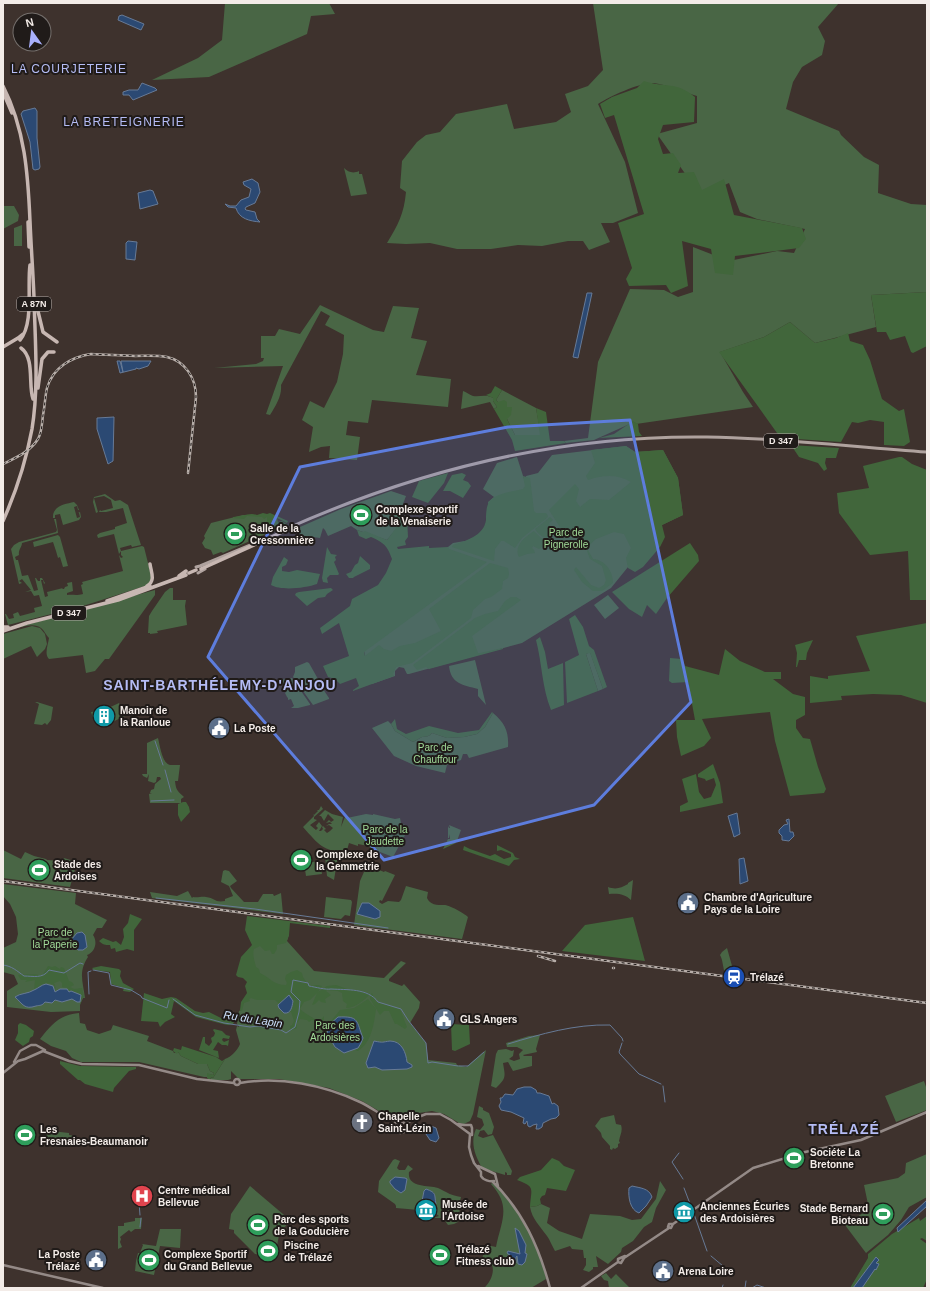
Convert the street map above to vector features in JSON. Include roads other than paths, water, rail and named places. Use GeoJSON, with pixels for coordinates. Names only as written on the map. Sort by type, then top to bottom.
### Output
{"type":"FeatureCollection","features":[{"type":"Feature","properties":{"kind":"highway","name":"A 87N"},"geometry":{"type":"LineString","coordinates":[[3,88],[17,130],[23,156],[27,194],[34,361],[34,399],[29,429],[18,475],[3,516]]}},
{"type":"Feature","properties":{"kind":"highway","name":"A 87N"},"geometry":{"type":"LineString","coordinates":[[3,88],[16,117],[25,155],[29,194],[36,362],[32,429],[21,476],[3,521]]}},
{"type":"Feature","properties":{"kind":"highway"},"geometry":{"type":"LineString","coordinates":[[20,340],[24,335],[29,309],[30,265]]}},
{"type":"Feature","properties":{"kind":"highway"},"geometry":{"type":"LineString","coordinates":[[33,287],[42,329],[57,342]]}},
{"type":"Feature","properties":{"kind":"highway"},"geometry":{"type":"LineString","coordinates":[[3,347],[22,335],[26,325]]}},
{"type":"Feature","properties":{"kind":"highway"},"geometry":{"type":"LineString","coordinates":[[21,348],[28,358],[34,399]]}},
{"type":"Feature","properties":{"kind":"highway"},"geometry":{"type":"LineString","coordinates":[[34,399],[37,395],[42,359],[48,352],[54,352]]}},
{"type":"Feature","properties":{"kind":"highway","name":"D 347"},"geometry":{"type":"LineString","coordinates":[[9,627],[105,602],[143,590],[198,570],[289,529]]}},
{"type":"Feature","properties":{"kind":"highway","name":"D 347"},"geometry":{"type":"LineString","coordinates":[[198,570],[263,540]]}},
{"type":"Feature","properties":{"kind":"highway"},"geometry":{"type":"LineString","coordinates":[[136,591],[150,585],[152,582],[153,578],[150,564]]}},
{"type":"Feature","properties":{"kind":"highway"},"geometry":{"type":"LineString","coordinates":[[105,602],[187,574]]}},
{"type":"Feature","properties":{"kind":"highway","name":"D 347"},"geometry":{"type":"LineString","coordinates":[[9,627],[127,597],[153,589],[187,574]]}},
{"type":"Feature","properties":{"kind":"highway"},"geometry":{"type":"LineString","coordinates":[[3,629],[9,627]]}},
{"type":"Feature","properties":{"kind":"main road","name":"D 347"},"geometry":{"type":"LineString","coordinates":[[263,540],[309,519],[381,491],[449,470],[526,453],[563,447],[637,439],[705,437],[927,451]]}},
{"type":"Feature","properties":{"kind":"main road"},"geometry":{"type":"LineString","coordinates":[[289,529],[309,519]]}},
{"type":"Feature","properties":{"kind":"main road"},"geometry":{"type":"LineString","coordinates":[[3,1072],[16,1060],[20,1051],[33,1045],[69,1061],[82,1064],[143,1066],[191,1078],[234,1082],[238,1085],[240,1081]]}},
{"type":"Feature","properties":{"kind":"main road"},"geometry":{"type":"LineString","coordinates":[[37,1046],[39,1049],[38,1052]]}},
{"type":"Feature","properties":{"kind":"main road"},"geometry":{"type":"LineString","coordinates":[[3,1072],[18,1061],[38,1052],[43,1051],[55,1055]]}},
{"type":"Feature","properties":{"kind":"main road"},"geometry":{"type":"LineString","coordinates":[[18,1054],[20,1058],[23,1059]]}},
{"type":"Feature","properties":{"kind":"main road"},"geometry":{"type":"LineString","coordinates":[[234,1082],[237,1078],[240,1081],[286,1082],[325,1089],[354,1099],[398,1123]]}},
{"type":"Feature","properties":{"kind":"main road"},"geometry":{"type":"LineString","coordinates":[[581,1288],[618,1262],[621,1263],[622,1260],[668,1227],[671,1228],[672,1225],[753,1168],[805,1152],[864,1139],[927,1112]]}},
{"type":"Feature","properties":{"kind":"main road"},"geometry":{"type":"LineString","coordinates":[[395,1126],[398,1123],[423,1114],[436,1114],[445,1116],[467,1131],[472,1130]]}},
{"type":"Feature","properties":{"kind":"main road"},"geometry":{"type":"LineString","coordinates":[[389,1119],[395,1126],[396,1131],[400,1133],[405,1132],[406,1126],[412,1119]]}},
{"type":"Feature","properties":{"kind":"main road"},"geometry":{"type":"LineString","coordinates":[[403,1122],[406,1126]]}},
{"type":"Feature","properties":{"kind":"main road"},"geometry":{"type":"LineString","coordinates":[[455,1123],[460,1125],[471,1125],[472,1130],[470,1148],[472,1156],[478,1166],[495,1175],[499,1188]]}},
{"type":"Feature","properties":{"kind":"main road"},"geometry":{"type":"LineString","coordinates":[[466,1125],[470,1136],[469,1147],[471,1157],[481,1172],[480,1175],[482,1178],[492,1181],[516,1208],[534,1239],[550,1288]]}},
{"type":"Feature","properties":{"kind":"main road"},"geometry":{"type":"LineString","coordinates":[[481,1172],[485,1171]]}},
{"type":"Feature","properties":{"kind":"main road"},"geometry":{"type":"LineString","coordinates":[[3,1265],[103,1288]]}},
{"type":"Feature","properties":{"kind":"water"},"geometry":{"type":"Polygon","coordinates":[[[122,15],[144,24],[141,30],[118,20],[119,16],[122,15]]]}},
{"type":"Feature","properties":{"kind":"water"},"geometry":{"type":"Polygon","coordinates":[[[142,83],[157,90],[133,100],[129,95],[123,95],[123,92],[129,90],[138,90],[142,83]]]}},
{"type":"Feature","properties":{"kind":"water"},"geometry":{"type":"Polygon","coordinates":[[[35,108],[37,111],[37,138],[40,167],[39,169],[35,170],[33,169],[30,142],[21,114],[23,111],[35,108]]]}},
{"type":"Feature","properties":{"kind":"water"},"geometry":{"type":"Polygon","coordinates":[[[252,179],[258,183],[260,192],[255,203],[246,207],[245,209],[255,212],[257,219],[260,222],[245,219],[237,212],[236,208],[228,207],[225,204],[236,206],[241,200],[249,197],[251,189],[244,185],[243,182],[252,179]]]}},
{"type":"Feature","properties":{"kind":"water"},"geometry":{"type":"Polygon","coordinates":[[[150,190],[153,191],[158,204],[140,209],[138,193],[150,190]]]}},
{"type":"Feature","properties":{"kind":"water"},"geometry":{"type":"Polygon","coordinates":[[[128,241],[137,242],[135,260],[126,259],[126,243],[128,241]]]}},
{"type":"Feature","properties":{"kind":"water"},"geometry":{"type":"Polygon","coordinates":[[[587,293],[592,293],[578,358],[573,357],[587,293]]]}},
{"type":"Feature","properties":{"kind":"water"},"geometry":{"type":"Polygon","coordinates":[[[117,361],[120,361],[123,372],[121,361],[151,361],[148,366],[120,373],[117,361]]]}},
{"type":"Feature","properties":{"kind":"water"},"geometry":{"type":"Polygon","coordinates":[[[114,417],[113,461],[108,464],[97,429],[97,418],[114,417]]]}},
{"type":"Feature","properties":{"kind":"water"},"geometry":{"type":"Polygon","coordinates":[[[737,813],[740,834],[734,837],[728,816],[737,813]]]}},
{"type":"Feature","properties":{"kind":"water"},"geometry":{"type":"Polygon","coordinates":[[[789,819],[790,832],[793,832],[794,836],[789,841],[782,840],[779,830],[784,825],[788,824],[786,820],[789,819]]]}},
{"type":"Feature","properties":{"kind":"water"},"geometry":{"type":"Polygon","coordinates":[[[744,858],[748,881],[740,884],[739,859],[744,858]]]}},
{"type":"Feature","properties":{"kind":"water"},"geometry":{"type":"Polygon","coordinates":[[[362,903],[369,903],[380,911],[380,917],[375,919],[357,914],[362,903]]]}},
{"type":"Feature","properties":{"kind":"water"},"geometry":{"type":"Polygon","coordinates":[[[82,932],[85,935],[87,947],[83,950],[78,950],[70,942],[77,933],[82,932]]]}},
{"type":"Feature","properties":{"kind":"water"},"geometry":{"type":"Polygon","coordinates":[[[46,984],[53,986],[55,992],[60,989],[67,989],[69,992],[71,991],[81,995],[80,1002],[72,999],[62,1002],[55,1000],[52,1003],[45,1002],[41,1005],[26,1007],[15,997],[46,984]]]}},
{"type":"Feature","properties":{"kind":"water"},"geometry":{"type":"Polygon","coordinates":[[[289,995],[293,1001],[291,1010],[284,1013],[278,1005],[289,995]]]}},
{"type":"Feature","properties":{"kind":"water"},"geometry":{"type":"Polygon","coordinates":[[[338,1017],[350,1017],[358,1024],[363,1038],[358,1048],[344,1053],[335,1047],[327,1033],[329,1025],[338,1017]]]}},
{"type":"Feature","properties":{"kind":"water"},"geometry":{"type":"Polygon","coordinates":[[[374,1041],[390,1041],[398,1043],[403,1048],[407,1062],[412,1065],[412,1067],[407,1069],[382,1070],[375,1067],[368,1068],[366,1063],[374,1041]]]}},
{"type":"Feature","properties":{"kind":"water"},"geometry":{"type":"Polygon","coordinates":[[[531,1087],[536,1090],[537,1093],[549,1096],[552,1104],[554,1103],[558,1106],[559,1115],[556,1118],[543,1123],[542,1127],[539,1129],[536,1129],[537,1124],[530,1127],[528,1126],[527,1121],[525,1124],[523,1123],[524,1118],[511,1112],[501,1110],[499,1106],[501,1102],[500,1098],[502,1098],[505,1094],[513,1095],[517,1089],[531,1087]]]}},
{"type":"Feature","properties":{"kind":"water"},"geometry":{"type":"Polygon","coordinates":[[[427,1126],[436,1128],[439,1138],[436,1142],[430,1140],[426,1134],[427,1126]]]}},
{"type":"Feature","properties":{"kind":"water"},"geometry":{"type":"Polygon","coordinates":[[[395,1177],[407,1179],[405,1190],[401,1193],[390,1183],[390,1181],[395,1177]]]}},
{"type":"Feature","properties":{"kind":"water"},"geometry":{"type":"Polygon","coordinates":[[[632,1186],[646,1190],[652,1197],[639,1213],[630,1203],[629,1188],[632,1186]]]}},
{"type":"Feature","properties":{"kind":"water"},"geometry":{"type":"Polygon","coordinates":[[[426,1189],[432,1192],[435,1196],[436,1204],[431,1209],[422,1201],[424,1191],[426,1189]]]}},
{"type":"Feature","properties":{"kind":"water"},"geometry":{"type":"Polygon","coordinates":[[[927,1200],[927,1206],[898,1232],[897,1228],[927,1200]]]}},
{"type":"Feature","properties":{"kind":"water"},"geometry":{"type":"Polygon","coordinates":[[[515,1228],[519,1231],[526,1245],[525,1253],[527,1254],[525,1262],[522,1265],[518,1264],[517,1256],[516,1263],[508,1258],[508,1255],[510,1255],[507,1253],[508,1251],[520,1254],[515,1228]]]}},
{"type":"Feature","properties":{"kind":"water"},"geometry":{"type":"Polygon","coordinates":[[[876,1257],[879,1260],[876,1263],[879,1264],[876,1270],[875,1269],[862,1288],[853,1288],[876,1257]]]}},
{"type":"Feature","properties":{"kind":"waterway"},"geometry":{"type":"LineString","coordinates":[[155,741],[163,765]]}},
{"type":"Feature","properties":{"kind":"waterway"},"geometry":{"type":"LineString","coordinates":[[165,770],[171,792]]}},
{"type":"Feature","properties":{"kind":"waterway"},"geometry":{"type":"LineString","coordinates":[[151,801],[174,800]]}},
{"type":"Feature","properties":{"kind":"waterway"},"geometry":{"type":"LineString","coordinates":[[156,898],[255,909],[388,928]]}},
{"type":"Feature","properties":{"kind":"waterway","name":"Ru du Lapin"},"geometry":{"type":"LineString","coordinates":[[3,965],[12,968],[24,976],[41,976],[49,970],[64,973],[80,963],[83,964]]}},
{"type":"Feature","properties":{"kind":"waterway","name":"Ru du Lapin"},"geometry":{"type":"LineString","coordinates":[[93,970],[109,973],[111,985],[131,990],[142,998],[167,1008],[169,1000]]}},
{"type":"Feature","properties":{"kind":"waterway"},"geometry":{"type":"LineString","coordinates":[[89,994],[88,972],[91,971]]}},
{"type":"Feature","properties":{"kind":"waterway","name":"Ru du Lapin"},"geometry":{"type":"LineString","coordinates":[[173,999],[195,1015],[224,1023],[250,1027],[258,1026],[281,1030],[286,1033],[295,1027],[299,1012],[300,1001],[291,992],[293,980],[308,983],[309,986],[320,988],[363,992],[374,997],[378,1002],[401,1009],[426,1043],[428,1063],[432,1062],[458,1066]]}},
{"type":"Feature","properties":{"kind":"waterway","name":"Ru du Lapin"},"geometry":{"type":"LineString","coordinates":[[508,1044],[558,1030],[597,1025],[610,1025],[623,1041]]}},
{"type":"Feature","properties":{"kind":"waterway","name":"Ru du Lapin"},"geometry":{"type":"LineString","coordinates":[[622,1043],[619,1052],[620,1054],[639,1074],[661,1084]]}},
{"type":"Feature","properties":{"kind":"waterway","name":"Ru du Lapin"},"geometry":{"type":"LineString","coordinates":[[459,1066],[468,1066],[484,1052]]}},
{"type":"Feature","properties":{"kind":"waterway","name":"Ru du Lapin"},"geometry":{"type":"LineString","coordinates":[[663,1086],[665,1102]]}},
{"type":"Feature","properties":{"kind":"waterway","name":"Ru du Lapin"},"geometry":{"type":"LineString","coordinates":[[679,1153],[672,1162],[683,1179]]}},
{"type":"Feature","properties":{"kind":"waterway","name":"Ru du Lapin"},"geometry":{"type":"LineString","coordinates":[[684,1188],[692,1209]]}},
{"type":"Feature","properties":{"kind":"waterway"},"geometry":{"type":"LineString","coordinates":[[139,1202],[140,1215]]}},
{"type":"Feature","properties":{"kind":"waterway","name":"Ru du Lapin"},"geometry":{"type":"LineString","coordinates":[[694,1214],[707,1251]]}},
{"type":"Feature","properties":{"kind":"waterway"},"geometry":{"type":"LineString","coordinates":[[140,1227],[141,1218]]}},
{"type":"Feature","properties":{"kind":"waterway","name":"Ru du Lapin"},"geometry":{"type":"LineString","coordinates":[[711,1256],[723,1266]]}},
{"type":"Feature","properties":{"kind":"waterway"},"geometry":{"type":"LineString","coordinates":[[745,1288],[746,1281]]}},
{"type":"Feature","properties":{"kind":"waterway","name":"Ru du Lapin"},"geometry":{"type":"LineString","coordinates":[[752,1288],[757,1285],[766,1288]]}},
{"type":"Feature","properties":{"kind":"railway"},"geometry":{"type":"LineString","coordinates":[[3,464],[27,451],[35,444],[42,427],[47,388],[54,374],[64,364],[84,355],[91,354],[155,356],[167,357],[179,362],[188,371],[194,383],[196,397],[188,473]]}},
{"type":"Feature","properties":{"kind":"railway"},"geometry":{"type":"LineString","coordinates":[[3,881],[927,1003]]}},
{"type":"Feature","properties":{"kind":"railway"},"geometry":{"type":"LineString","coordinates":[[538,956],[555,961]]}},
{"type":"Feature","properties":{"kind":"place","name":"Complexe sportif de la Venaiserie"},"geometry":{"type":"Point","coordinates":[361,515]}},
{"type":"Feature","properties":{"kind":"place","name":"Salle de la Cressonnière"},"geometry":{"type":"Point","coordinates":[235,534]}},
{"type":"Feature","properties":{"kind":"place","name":"Manoir de la Ranloue"},"geometry":{"type":"Point","coordinates":[104,716]}},
{"type":"Feature","properties":{"kind":"place","name":"La Poste"},"geometry":{"type":"Point","coordinates":[219,728]}},
{"type":"Feature","properties":{"kind":"place","name":"Complexe de la Gemmetrie"},"geometry":{"type":"Point","coordinates":[301,860]}},
{"type":"Feature","properties":{"kind":"place","name":"Stade des Ardoises"},"geometry":{"type":"Point","coordinates":[39,870]}},
{"type":"Feature","properties":{"kind":"place","name":"Chambre d'Agriculture Pays de la Loire"},"geometry":{"type":"Point","coordinates":[688,903]}},
{"type":"Feature","properties":{"kind":"place","name":"Trélazé"},"geometry":{"type":"Point","coordinates":[734,977]}},
{"type":"Feature","properties":{"kind":"place","name":"GLS Angers"},"geometry":{"type":"Point","coordinates":[444,1019]}},
{"type":"Feature","properties":{"kind":"place","name":"Chapelle Saint-Lézin"},"geometry":{"type":"Point","coordinates":[362,1122]}},
{"type":"Feature","properties":{"kind":"place","name":"Les Fresnaies-Beaumanoir"},"geometry":{"type":"Point","coordinates":[25,1135]}},
{"type":"Feature","properties":{"kind":"place","name":"Sociéte La Bretonne"},"geometry":{"type":"Point","coordinates":[794,1158]}},
{"type":"Feature","properties":{"kind":"place","name":"Centre médical Bellevue"},"geometry":{"type":"Point","coordinates":[142,1196]}},
{"type":"Feature","properties":{"kind":"place","name":"Musée de l'Ardoise"},"geometry":{"type":"Point","coordinates":[426,1210]}},
{"type":"Feature","properties":{"kind":"place","name":"Anciennes Écuries des Ardoisières"},"geometry":{"type":"Point","coordinates":[684,1212]}},
{"type":"Feature","properties":{"kind":"place","name":"Stade Bernard Bioteau"},"geometry":{"type":"Point","coordinates":[883,1214]}},
{"type":"Feature","properties":{"kind":"place","name":"Parc des sports de la Goducière"},"geometry":{"type":"Point","coordinates":[258,1225]}},
{"type":"Feature","properties":{"kind":"place","name":"Piscine de Trélazé"},"geometry":{"type":"Point","coordinates":[268,1251]}},
{"type":"Feature","properties":{"kind":"place","name":"Trélazé Fitness club"},"geometry":{"type":"Point","coordinates":[440,1255]}},
{"type":"Feature","properties":{"kind":"place","name":"La Poste Trélazé"},"geometry":{"type":"Point","coordinates":[96,1260]}},
{"type":"Feature","properties":{"kind":"place","name":"Complexe Sportif du Grand Bellevue"},"geometry":{"type":"Point","coordinates":[149,1260]}},
{"type":"Feature","properties":{"kind":"place","name":"Arena Loire"},"geometry":{"type":"Point","coordinates":[663,1271]}},
{"type":"Feature","properties":{"kind":"district","name":"LA COURJETERIE"},"geometry":{"type":"Point","coordinates":[69,69]}},
{"type":"Feature","properties":{"kind":"district","name":"LA BRETEIGNERIE"},"geometry":{"type":"Point","coordinates":[124,122]}},
{"type":"Feature","properties":{"kind":"district","name":"SAINT-BARTHÉLEMY-D'ANJOU"},"geometry":{"type":"Point","coordinates":[220,685]}},
{"type":"Feature","properties":{"kind":"district","name":"TRÉLAZÉ"},"geometry":{"type":"Point","coordinates":[844,1129]}},
{"type":"Feature","properties":{"kind":"park label","name":"Parc de Pignerolle"},"geometry":{"type":"Point","coordinates":[566,538]}},
{"type":"Feature","properties":{"kind":"park label","name":"Parc de Chauffour"},"geometry":{"type":"Point","coordinates":[435,752]}},
{"type":"Feature","properties":{"kind":"park label","name":"Parc de la Jaudette"},"geometry":{"type":"Point","coordinates":[385,834]}},
{"type":"Feature","properties":{"kind":"park label","name":"Parc de la Paperie"},"geometry":{"type":"Point","coordinates":[55,938]}},
{"type":"Feature","properties":{"kind":"park label","name":"Parc des Ardoisières"},"geometry":{"type":"Point","coordinates":[335,1030]}}]}
